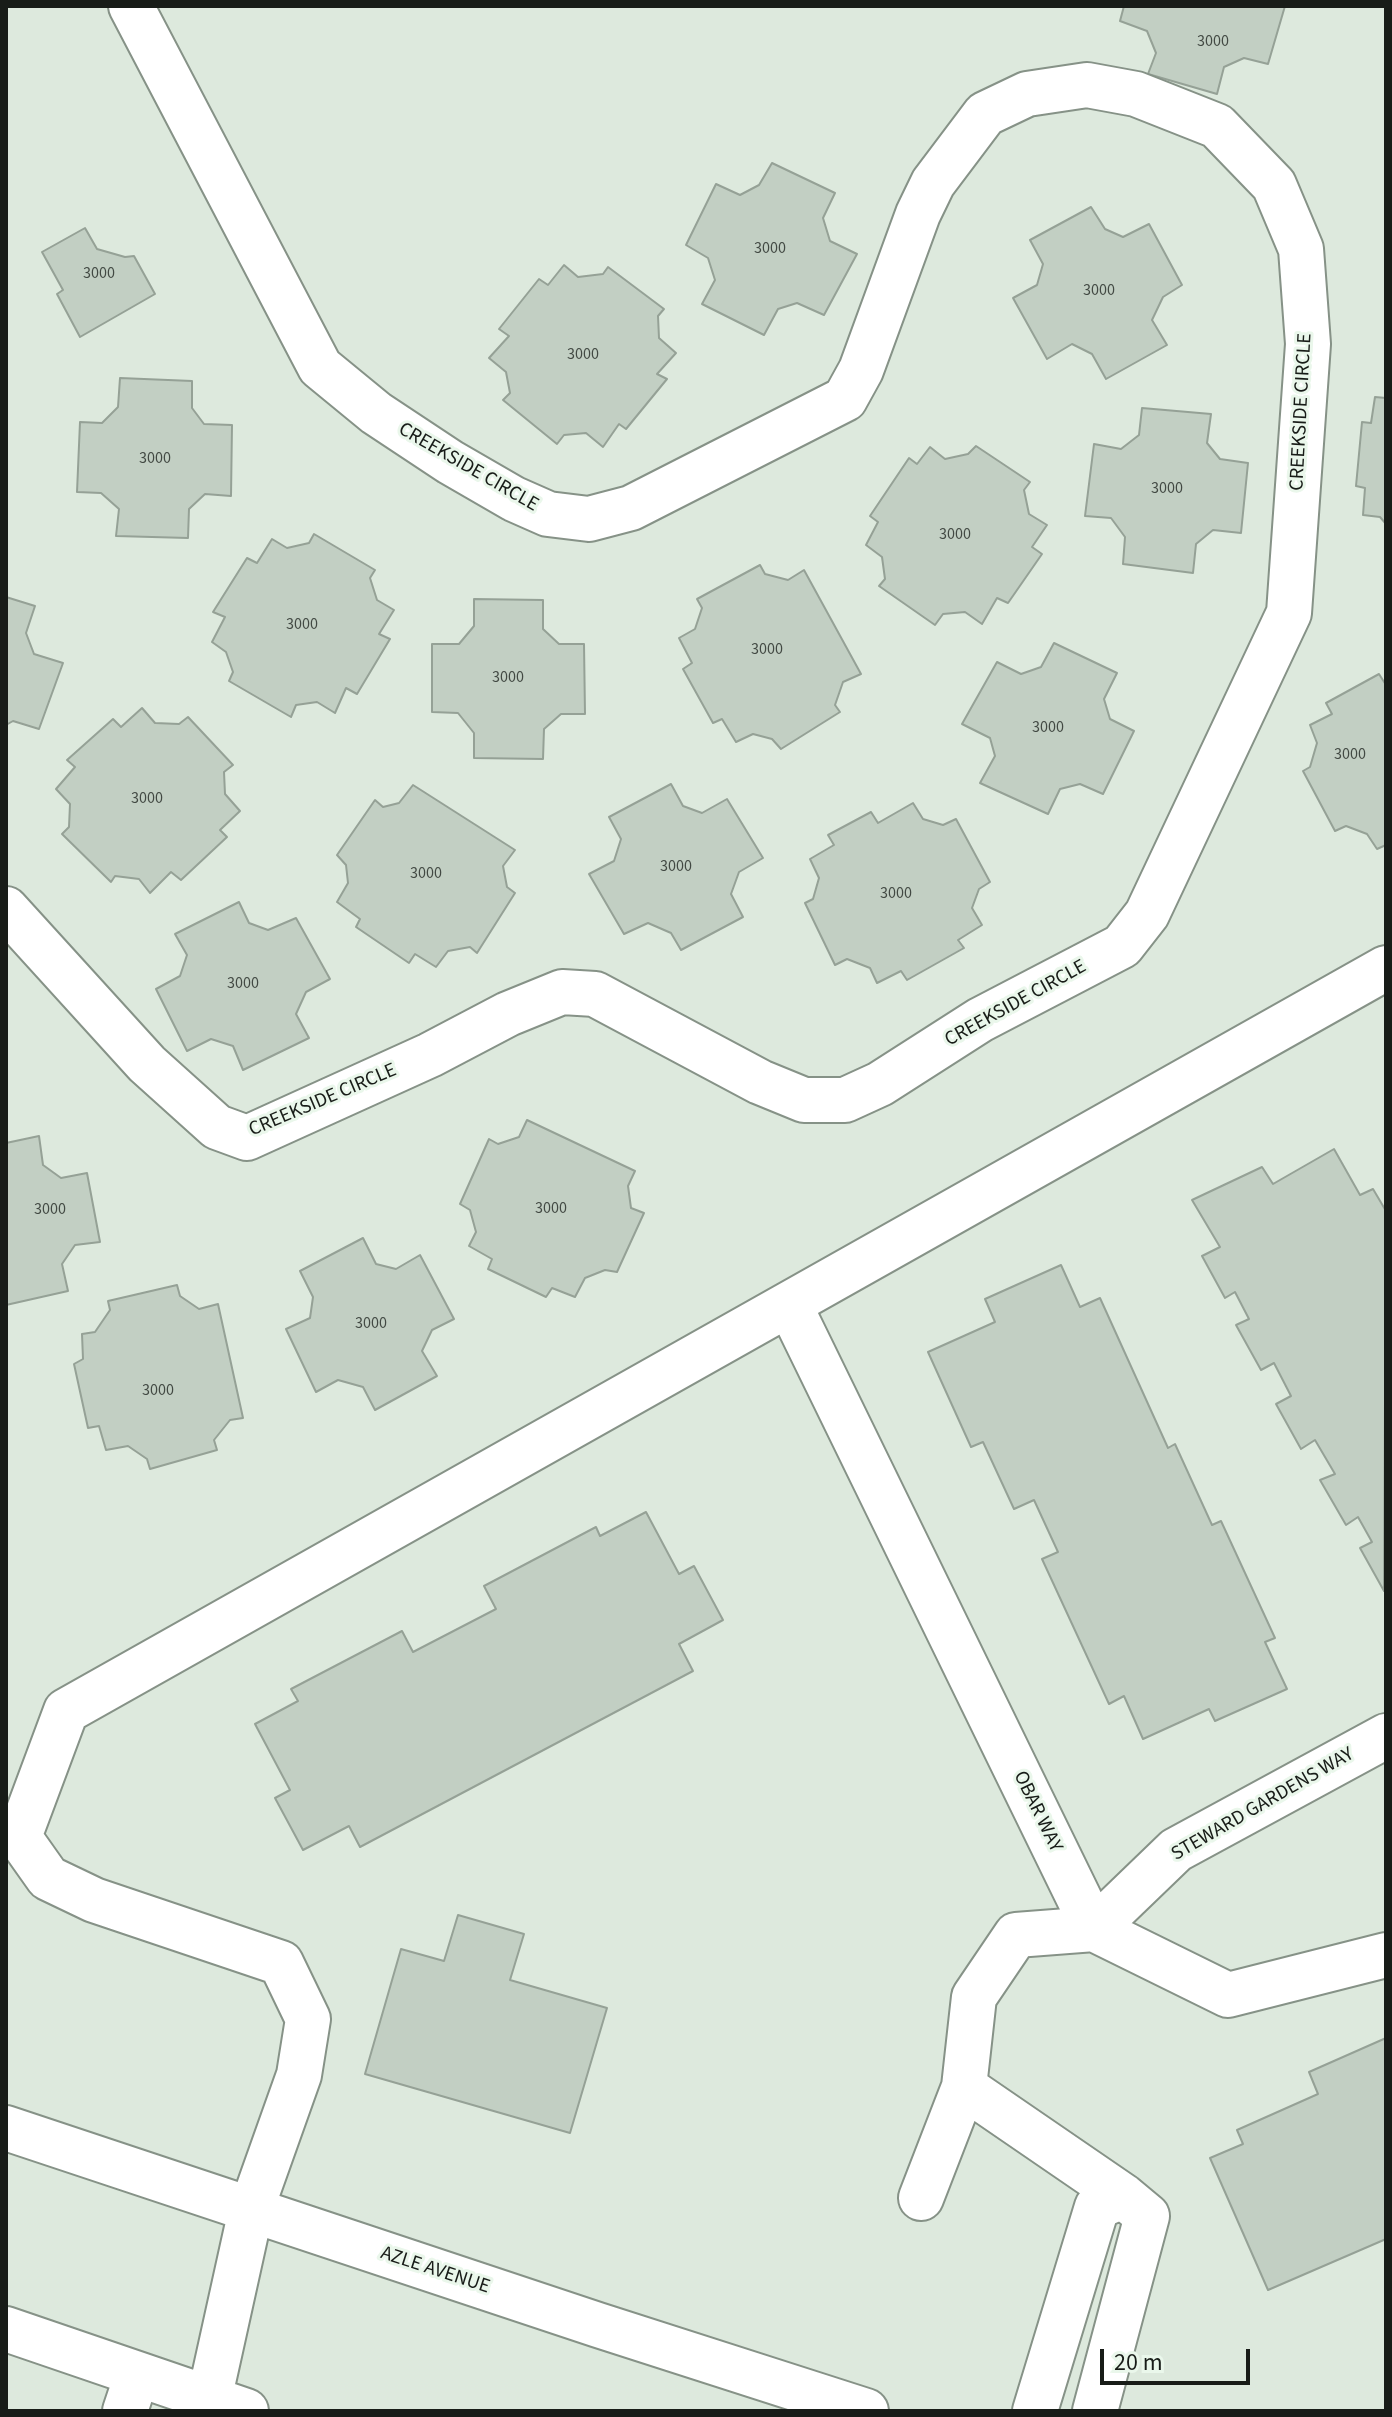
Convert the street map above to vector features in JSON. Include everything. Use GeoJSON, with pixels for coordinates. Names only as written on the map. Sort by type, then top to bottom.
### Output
{"type":"FeatureCollection","features":[{"type":"Feature","properties":{"kind":"main road","name":"CREEKSIDE CIRCLE"},"geometry":{"type":"LineString","coordinates":[[6,909],[147,1064],[217,1127],[247,1138],[430,1055],[508,1014],[562,992],[595,994],[760,1082],[804,1100],[845,1100],[880,1084],[980,1020],[1122,946],[1147,914],[1289,613],[1308,344],[1301,249],[1274,185],[1217,126],[1136,94],[1087,85],[1027,94],[985,114],[933,183],[918,214],[861,370],[845,399],[631,508],[589,519],[548,514],[514,499],[450,462],[376,413],[320,367],[131,6]]}},
{"type":"Feature","properties":{"kind":"main road"},"geometry":{"type":"LineString","coordinates":[[6,2329],[131,2393],[228,2405],[251,2210],[299,2075],[308,2019],[281,1963],[94,1900],[48,1878],[19,1837],[66,1711],[789,1304],[1381,980]]}},
{"type":"Feature","properties":{"kind":"main road","name":"OBAR WAY"},"geometry":{"type":"LineString","coordinates":[[789,1304],[1094,1929]]}},
{"type":"Feature","properties":{"kind":"main road","name":"STEWARD GARDENS WAY"},"geometry":{"type":"LineString","coordinates":[[1094,1929],[1176,1850],[1386,1736]]}},
{"type":"Feature","properties":{"kind":"main road"},"geometry":{"type":"LineString","coordinates":[[921,2198],[964,2087],[974,1997],[1016,1935],[1094,1929],[1228,1995],[1386,1955]]}},
{"type":"Feature","properties":{"kind":"main road"},"geometry":{"type":"LineString","coordinates":[[964,2087],[1123,2196],[1147,2216],[1095,2411]]}},
{"type":"Feature","properties":{"kind":"main road","name":"AZLE AVENUE"},"geometry":{"type":"LineString","coordinates":[[6,2128],[866,2411]]}},
{"type":"Feature","properties":{"kind":"main road"},"geometry":{"type":"LineString","coordinates":[[1035,2411],[1097,2207],[1123,2196]]}},
{"type":"Feature","properties":{"kind":"building"},"geometry":{"type":"Polygon","coordinates":[[[1124,6],[1285,6],[1268,64],[1244,58],[1224,67],[1217,94],[1148,74],[1156,53],[1147,31],[1120,21],[1124,6]]]}},
{"type":"Feature","properties":{"kind":"building"},"geometry":{"type":"Polygon","coordinates":[[[772,163],[835,193],[823,218],[830,241],[857,254],[824,315],[797,303],[778,309],[764,335],[702,304],[715,280],[708,258],[686,245],[716,184],[740,195],[759,185],[772,163]]]}},
{"type":"Feature","properties":{"kind":"building"},"geometry":{"type":"Polygon","coordinates":[[[1091,207],[1105,229],[1123,237],[1149,224],[1182,285],[1163,297],[1152,320],[1167,345],[1106,379],[1092,354],[1072,344],[1047,359],[1013,298],[1037,285],[1043,264],[1030,240],[1091,207]]]}},
{"type":"Feature","properties":{"kind":"building"},"geometry":{"type":"Polygon","coordinates":[[[85,228],[97,249],[125,257],[134,256],[155,294],[80,337],[57,294],[63,290],[42,252],[85,228]]]}},
{"type":"Feature","properties":{"kind":"building"},"geometry":{"type":"Polygon","coordinates":[[[564,265],[578,277],[603,274],[608,267],[664,309],[658,316],[659,338],[676,353],[657,374],[667,379],[626,429],[619,424],[603,447],[586,433],[564,435],[557,444],[503,400],[510,393],[506,372],[489,358],[509,336],[499,329],[539,279],[548,285],[564,265]]]}},
{"type":"Feature","properties":{"kind":"building"},"geometry":{"type":"Polygon","coordinates":[[[120,378],[192,381],[192,408],[204,424],[232,425],[231,496],[205,494],[189,509],[188,538],[116,536],[119,509],[101,493],[77,492],[80,422],[102,423],[118,407],[120,378]]]}},
{"type":"Feature","properties":{"kind":"building"},"geometry":{"type":"Polygon","coordinates":[[[1375,397],[1386,398],[1386,524],[1380,517],[1363,515],[1365,488],[1356,486],[1362,422],[1371,423],[1375,397]]]}},
{"type":"Feature","properties":{"kind":"building"},"geometry":{"type":"Polygon","coordinates":[[[1142,408],[1211,414],[1207,443],[1220,459],[1248,463],[1241,533],[1213,530],[1196,544],[1193,573],[1123,564],[1125,537],[1111,518],[1085,516],[1094,444],[1121,449],[1139,435],[1142,408]]]}},
{"type":"Feature","properties":{"kind":"building"},"geometry":{"type":"Polygon","coordinates":[[[976,446],[1030,482],[1024,490],[1029,514],[1047,525],[1032,547],[1042,554],[1008,603],[997,598],[982,624],[965,612],[943,614],[935,625],[879,586],[885,579],[882,557],[866,545],[878,522],[870,516],[909,458],[917,464],[930,447],[945,459],[968,454],[976,446]]]}},
{"type":"Feature","properties":{"kind":"building"},"geometry":{"type":"Polygon","coordinates":[[[314,534],[375,570],[370,578],[377,600],[394,610],[379,634],[390,639],[357,694],[346,688],[335,713],[317,702],[296,705],[291,717],[229,681],[233,672],[226,652],[212,642],[225,617],[213,612],[247,558],[257,563],[272,539],[287,548],[309,543],[314,534]]]}},
{"type":"Feature","properties":{"kind":"building"},"geometry":{"type":"Polygon","coordinates":[[[760,565],[765,574],[788,580],[804,570],[861,674],[843,682],[835,705],[840,712],[781,749],[772,739],[753,734],[736,742],[722,719],[713,723],[683,669],[692,663],[679,638],[695,629],[702,608],[697,599],[760,565]]]}},
{"type":"Feature","properties":{"kind":"building"},"geometry":{"type":"Polygon","coordinates":[[[6,597],[35,606],[26,633],[34,654],[63,663],[39,729],[13,721],[6,725],[6,597]]]}},
{"type":"Feature","properties":{"kind":"building"},"geometry":{"type":"Polygon","coordinates":[[[474,599],[543,600],[543,629],[559,644],[584,644],[585,714],[561,714],[544,729],[543,759],[474,758],[474,733],[458,713],[432,712],[432,644],[459,644],[474,626],[474,599]]]}},
{"type":"Feature","properties":{"kind":"building"},"geometry":{"type":"Polygon","coordinates":[[[1054,643],[1117,673],[1104,699],[1110,719],[1134,731],[1103,794],[1080,784],[1060,789],[1048,814],[980,783],[995,756],[990,738],[962,724],[997,662],[1021,674],[1041,667],[1054,643]]]}},
{"type":"Feature","properties":{"kind":"building"},"geometry":{"type":"Polygon","coordinates":[[[1379,674],[1386,685],[1386,845],[1377,849],[1367,834],[1346,826],[1335,831],[1303,771],[1310,767],[1317,743],[1310,725],[1332,714],[1326,703],[1379,674]]]}},
{"type":"Feature","properties":{"kind":"building"},"geometry":{"type":"Polygon","coordinates":[[[142,708],[155,723],[179,724],[188,717],[233,765],[224,772],[225,794],[240,811],[220,830],[227,837],[181,880],[171,872],[150,893],[139,879],[115,876],[111,882],[62,834],[69,827],[70,804],[56,789],[75,767],[67,760],[113,719],[121,727],[142,708]]]}},
{"type":"Feature","properties":{"kind":"building"},"geometry":{"type":"Polygon","coordinates":[[[671,784],[683,806],[702,813],[727,799],[763,858],[739,872],[731,894],[743,917],[681,950],[671,933],[648,923],[624,934],[589,874],[614,861],[621,839],[609,817],[671,784]]]}},
{"type":"Feature","properties":{"kind":"building"},"geometry":{"type":"Polygon","coordinates":[[[413,785],[515,850],[503,866],[507,887],[515,893],[477,953],[470,947],[448,951],[436,967],[415,954],[409,963],[356,927],[360,919],[337,902],[348,883],[346,865],[337,855],[375,800],[383,807],[399,803],[413,785]]]}},
{"type":"Feature","properties":{"kind":"building"},"geometry":{"type":"Polygon","coordinates":[[[913,803],[923,819],[943,825],[956,819],[990,882],[979,889],[972,908],[982,925],[958,940],[964,948],[907,980],[901,971],[877,983],[870,968],[847,959],[835,965],[805,903],[813,899],[819,878],[810,859],[834,845],[828,835],[871,812],[878,823],[913,803]]]}},
{"type":"Feature","properties":{"kind":"building"},"geometry":{"type":"Polygon","coordinates":[[[239,902],[249,923],[268,930],[296,918],[330,979],[306,992],[296,1014],[309,1038],[243,1070],[233,1046],[211,1039],[187,1051],[156,989],[180,976],[187,955],[175,934],[239,902]]]}},
{"type":"Feature","properties":{"kind":"building"},"geometry":{"type":"Polygon","coordinates":[[[527,1120],[635,1171],[628,1186],[631,1208],[644,1213],[617,1272],[605,1270],[585,1278],[575,1297],[552,1288],[546,1297],[488,1269],[492,1259],[469,1246],[476,1232],[470,1210],[460,1204],[489,1139],[498,1144],[519,1137],[527,1120]]]}},
{"type":"Feature","properties":{"kind":"building"},"geometry":{"type":"Polygon","coordinates":[[[39,1136],[43,1165],[61,1178],[87,1173],[100,1242],[75,1245],[62,1264],[68,1291],[6,1305],[6,1143],[39,1136]]]}},
{"type":"Feature","properties":{"kind":"building"},"geometry":{"type":"Polygon","coordinates":[[[1334,1149],[1360,1195],[1373,1189],[1386,1211],[1384,1591],[1360,1548],[1372,1542],[1358,1517],[1346,1525],[1320,1480],[1335,1474],[1315,1440],[1301,1449],[1276,1404],[1291,1396],[1274,1363],[1261,1370],[1236,1325],[1249,1319],[1235,1292],[1225,1298],[1202,1256],[1220,1247],[1192,1200],[1262,1167],[1273,1184],[1334,1149]]]}},
{"type":"Feature","properties":{"kind":"building"},"geometry":{"type":"Polygon","coordinates":[[[363,1238],[376,1264],[396,1269],[420,1255],[454,1319],[432,1330],[422,1351],[437,1376],[375,1410],[363,1387],[338,1380],[316,1392],[286,1329],[310,1318],[313,1297],[300,1271],[363,1238]]]}},
{"type":"Feature","properties":{"kind":"building"},"geometry":{"type":"Polygon","coordinates":[[[1061,1265],[1080,1307],[1100,1298],[1168,1448],[1175,1444],[1212,1525],[1221,1521],[1275,1638],[1265,1642],[1287,1689],[1215,1721],[1209,1709],[1143,1739],[1124,1696],[1109,1704],[1042,1559],[1058,1552],[1034,1500],[1014,1509],[983,1442],[971,1447],[928,1352],[995,1322],[985,1299],[1061,1265]]]}},
{"type":"Feature","properties":{"kind":"building"},"geometry":{"type":"Polygon","coordinates":[[[177,1285],[180,1296],[199,1309],[218,1304],[243,1418],[230,1420],[214,1440],[217,1450],[150,1469],[147,1459],[128,1446],[106,1450],[99,1426],[88,1428],[74,1364],[83,1359],[82,1334],[95,1332],[110,1310],[108,1301],[177,1285]]]}},
{"type":"Feature","properties":{"kind":"building"},"geometry":{"type":"Polygon","coordinates":[[[646,1512],[679,1574],[694,1566],[723,1620],[679,1644],[693,1671],[360,1847],[349,1826],[303,1850],[275,1798],[290,1790],[255,1724],[298,1701],[291,1689],[402,1631],[413,1652],[496,1609],[484,1586],[596,1527],[600,1536],[646,1512]]]}},
{"type":"Feature","properties":{"kind":"building"},"geometry":{"type":"Polygon","coordinates":[[[458,1915],[524,1934],[510,1980],[607,2008],[570,2133],[365,2074],[401,1949],[444,1961],[458,1915]]]}},
{"type":"Feature","properties":{"kind":"building"},"geometry":{"type":"Polygon","coordinates":[[[1386,2038],[1386,2239],[1268,2290],[1210,2158],[1243,2144],[1237,2130],[1318,2094],[1309,2072],[1386,2038]]]}}]}
